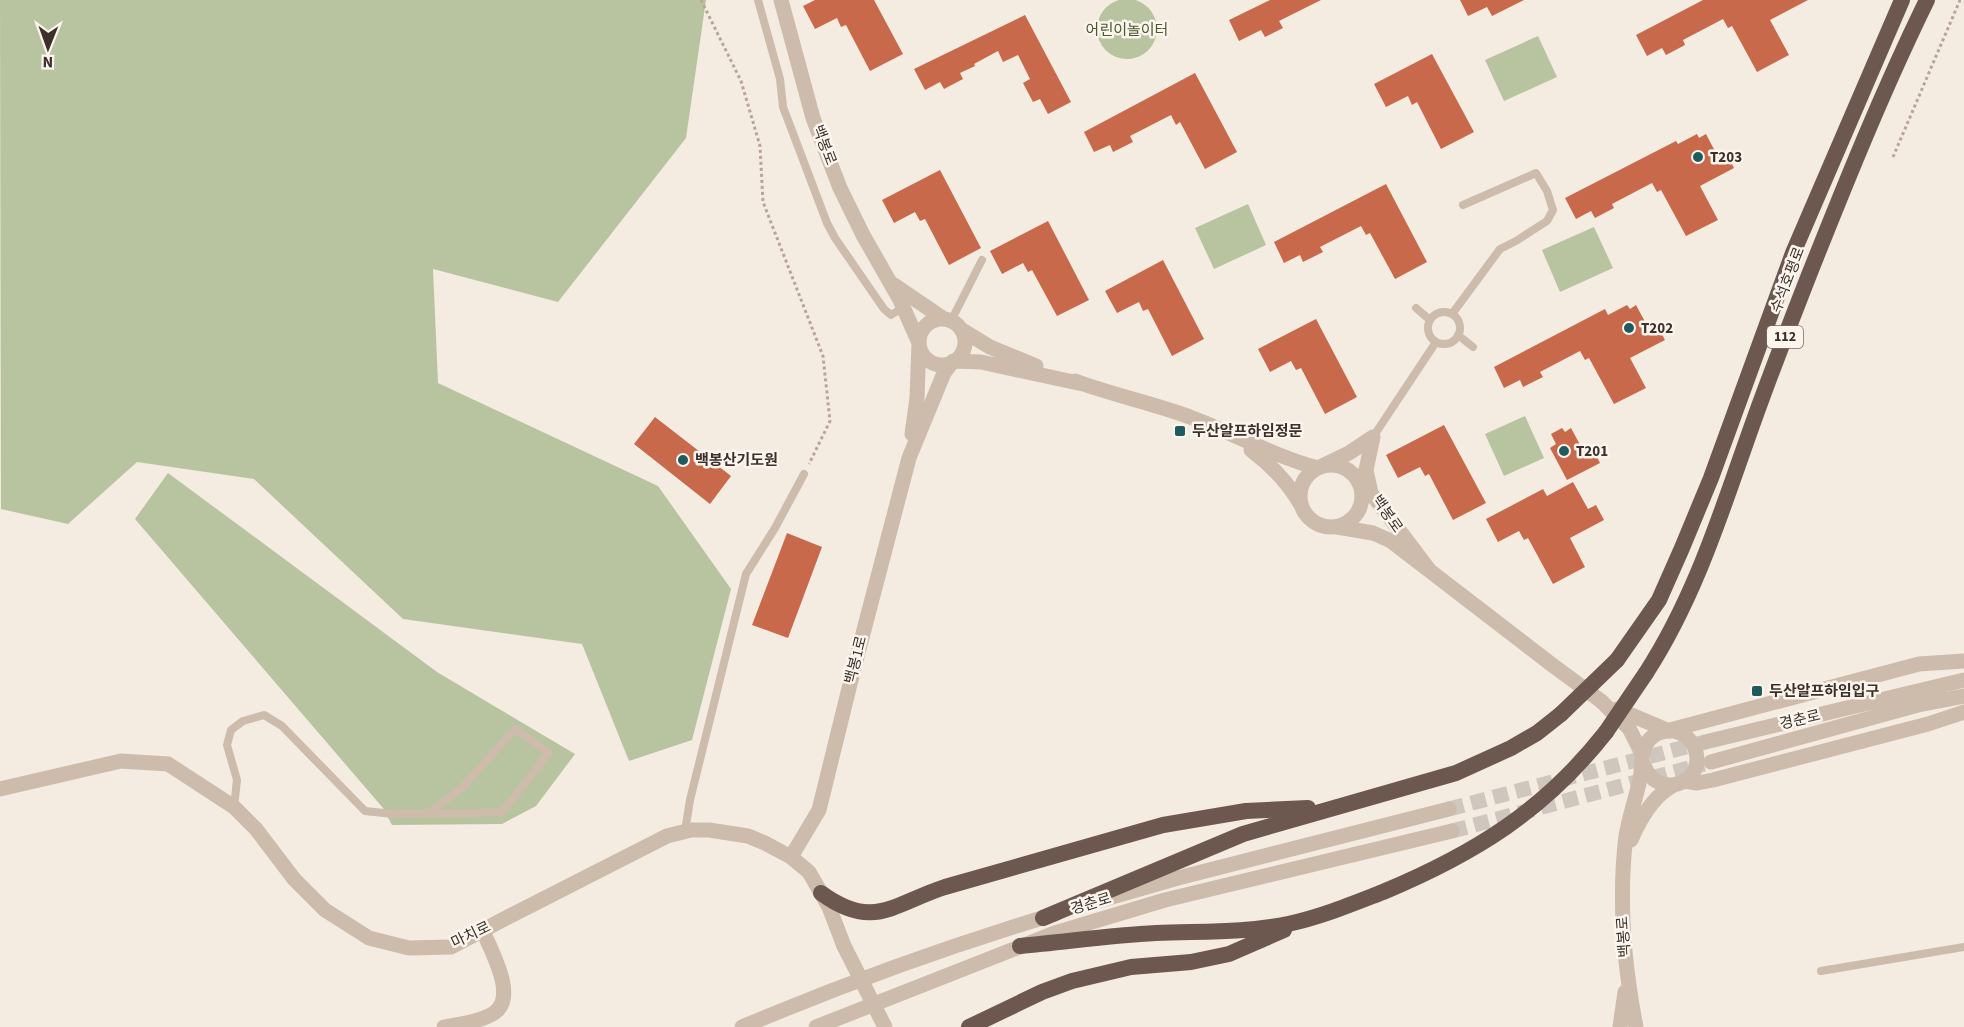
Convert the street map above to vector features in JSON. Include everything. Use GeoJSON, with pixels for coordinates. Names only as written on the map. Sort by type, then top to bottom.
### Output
{"type":"FeatureCollection","features":[{"type":"Feature","properties":{"kind":"highway","name":"수석호평로"},"geometry":{"type":"LineString","coordinates":[[1336,807],[1456,773],[1485,761],[1537,733],[1561,714],[1617,660],[1659,600],[1678,558],[1711,478],[1793,253],[1902,0]]}},
{"type":"Feature","properties":{"kind":"highway","name":"수석호평로"},"geometry":{"type":"LineString","coordinates":[[1318,916],[1438,867],[1493,837],[1568,776],[1606,732],[1646,673],[1665,644],[1708,551],[1762,397],[1863,140],[1927,0]]}},
{"type":"Feature","properties":{"kind":"highway"},"geometry":{"type":"LineString","coordinates":[[821,893],[836,904],[872,914],[922,894],[1163,825],[1246,811],[1336,807]]}},
{"type":"Feature","properties":{"kind":"highway"},"geometry":{"type":"LineString","coordinates":[[1043,918],[1243,834],[1336,807]]}},
{"type":"Feature","properties":{"kind":"highway"},"geometry":{"type":"LineString","coordinates":[[1020,946],[1153,933],[1254,928],[1288,924],[1318,916]]}},
{"type":"Feature","properties":{"kind":"highway"},"geometry":{"type":"LineString","coordinates":[[969,1027],[1042,992],[1072,981],[1131,967],[1191,962],[1229,954],[1318,916]]}},
{"type":"Feature","properties":{"kind":"street","name":"백봉로"},"geometry":{"type":"LineString","coordinates":[[781,0],[813,118],[833,168],[863,236],[900,300],[919,344]]}},
{"type":"Feature","properties":{"kind":"street","name":"백봉로"},"geometry":{"type":"LineString","coordinates":[[889,282],[979,342],[1007,355],[1083,384],[1180,413],[1222,429],[1273,453],[1318,468]]}},
{"type":"Feature","properties":{"kind":"street"},"geometry":{"type":"LineString","coordinates":[[936,320],[952,324],[964,337],[963,351],[953,361],[939,364],[932,362],[921,351],[919,344],[924,328],[936,320]]}},
{"type":"Feature","properties":{"kind":"street","name":"백봉1로"},"geometry":{"type":"LineString","coordinates":[[909,458],[917,398],[919,344]]}},
{"type":"Feature","properties":{"kind":"street","name":"백봉로"},"geometry":{"type":"LineString","coordinates":[[953,361],[981,362],[1083,384]]}},
{"type":"Feature","properties":{"kind":"street","name":"백봉1로"},"geometry":{"type":"LineString","coordinates":[[791,857],[819,810],[859,646],[909,458],[940,381],[953,361]]}},
{"type":"Feature","properties":{"kind":"street","name":"백봉로"},"geometry":{"type":"LineString","coordinates":[[1222,429],[1264,459],[1302,505]]}},
{"type":"Feature","properties":{"kind":"street","name":"백봉로"},"geometry":{"type":"LineString","coordinates":[[1373,436],[1366,470],[1371,492],[1430,571]]}},
{"type":"Feature","properties":{"kind":"street"},"geometry":{"type":"LineString","coordinates":[[1318,468],[1338,465],[1347,469],[1361,485],[1363,496],[1361,507],[1356,516],[1347,523],[1337,527],[1317,524],[1309,518],[1302,505],[1300,490],[1310,473],[1318,468],[1349,453],[1373,436]]}},
{"type":"Feature","properties":{"kind":"street","name":"백봉로"},"geometry":{"type":"LineString","coordinates":[[1363,496],[1377,514],[1400,534],[1430,571]]}},
{"type":"Feature","properties":{"kind":"street","name":"백봉로"},"geometry":{"type":"LineString","coordinates":[[1337,527],[1373,533],[1391,541],[1601,701],[1629,728],[1637,740],[1642,758],[1626,835],[1624,857],[1622,901],[1626,968]]}},
{"type":"Feature","properties":{"kind":"street"},"geometry":{"type":"LineString","coordinates":[[1964,661],[1919,664],[1659,733],[1651,737],[1645,745],[1642,758],[1646,772],[1659,783],[1697,783],[1928,724],[1964,712]]}},
{"type":"Feature","properties":{"kind":"street","name":"경춘로"},"geometry":{"type":"LineString","coordinates":[[1705,742],[1964,680]]}},
{"type":"Feature","properties":{"kind":"street","name":"경춘로"},"geometry":{"type":"LineString","coordinates":[[1711,762],[1918,705],[1964,696]]}},
{"type":"Feature","properties":{"kind":"street","name":"백봉로"},"geometry":{"type":"LineString","coordinates":[[1601,701],[1669,731]]}},
{"type":"Feature","properties":{"kind":"street"},"geometry":{"type":"LineString","coordinates":[[1624,857],[1641,821],[1650,808],[1663,792],[1680,783],[1695,768],[1696,751],[1693,743],[1678,732],[1669,731]]}},
{"type":"Feature","properties":{"kind":"street","name":"마치로"},"geometry":{"type":"LineString","coordinates":[[4,786],[121,761],[168,764],[234,807],[256,829],[294,879],[325,910],[369,938],[410,948],[452,947],[667,836],[691,830],[709,830],[748,836],[791,857],[809,872],[885,1027]]}},
{"type":"Feature","properties":{"kind":"street","name":"경춘로"},"geometry":{"type":"LineString","coordinates":[[742,1027],[815,996],[1043,918],[1178,878],[1449,809]]}},
{"type":"Feature","properties":{"kind":"street","name":"경춘로"},"geometry":{"type":"LineString","coordinates":[[816,1027],[1055,933],[1165,900],[1452,831]]}},
{"type":"Feature","properties":{"kind":"street"},"geometry":{"type":"LineString","coordinates":[[444,1027],[475,1021],[495,1013],[505,999],[503,982],[483,931]]}},
{"type":"Feature","properties":{"kind":"street"},"geometry":{"type":"LineString","coordinates":[[1620,1027],[1626,968]]}},
{"type":"Feature","properties":{"kind":"street"},"geometry":{"type":"LineString","coordinates":[[1626,968],[1636,1027]]}},
{"type":"Feature","properties":{"kind":"lane"},"geometry":{"type":"LineString","coordinates":[[758,0],[780,79],[783,106],[827,224],[884,309],[891,315],[902,308]]}},
{"type":"Feature","properties":{"kind":"lane"},"geometry":{"type":"LineString","coordinates":[[1452,314],[1500,249],[1547,220],[1552,210],[1547,191],[1536,173],[1463,205]]}},
{"type":"Feature","properties":{"kind":"lane"},"geometry":{"type":"LineString","coordinates":[[952,324],[982,260]]}},
{"type":"Feature","properties":{"kind":"lane"},"geometry":{"type":"LineString","coordinates":[[1416,308],[1430,320]]}},
{"type":"Feature","properties":{"kind":"lane"},"geometry":{"type":"LineString","coordinates":[[1439,312],[1452,314],[1460,323],[1458,336],[1449,344],[1436,342],[1428,333],[1430,320],[1439,312]]}},
{"type":"Feature","properties":{"kind":"lane"},"geometry":{"type":"LineString","coordinates":[[1458,336],[1473,347]]}},
{"type":"Feature","properties":{"kind":"lane"},"geometry":{"type":"LineString","coordinates":[[1373,436],[1436,342]]}},
{"type":"Feature","properties":{"kind":"lane"},"geometry":{"type":"LineString","coordinates":[[685,831],[690,800],[746,574],[775,528],[804,474]]}},
{"type":"Feature","properties":{"kind":"lane"},"geometry":{"type":"LineString","coordinates":[[234,807],[237,780],[226,746],[231,729],[243,721],[264,715],[282,726],[365,811],[393,814],[502,812],[549,753],[515,729],[462,788],[429,813]]}},
{"type":"Feature","properties":{"kind":"lane"},"geometry":{"type":"LineString","coordinates":[[1821,971],[1964,947]]}},
{"type":"Feature","properties":{"kind":"path"},"geometry":{"type":"LineString","coordinates":[[701,0],[741,81],[760,146],[763,202],[824,356],[830,421],[804,474]]}},
{"type":"Feature","properties":{"kind":"path"},"geometry":{"type":"LineString","coordinates":[[1893,157],[1960,0]]}},
{"type":"Feature","properties":{"kind":"green space","name":"어린이놀이터"},"geometry":{"type":"Polygon","coordinates":[[[1127,-1],[1139,1],[1152,12],[1157,29],[1155,41],[1144,54],[1127,59],[1115,57],[1102,46],[1097,29],[1099,17],[1110,4],[1127,-1]]]}},
{"type":"Feature","properties":{"kind":"green space"},"geometry":{"type":"Polygon","coordinates":[[[0,0],[706,0],[686,138],[558,302],[433,269],[438,383],[658,486],[731,589],[692,740],[629,761],[582,644],[403,619],[254,479],[137,462],[68,524],[1,509],[0,0]]]}},
{"type":"Feature","properties":{"kind":"green space"},"geometry":{"type":"Polygon","coordinates":[[[1538,36],[1557,77],[1504,101],[1485,60],[1538,36]]]}},
{"type":"Feature","properties":{"kind":"green space"},"geometry":{"type":"Polygon","coordinates":[[[1248,204],[1266,245],[1214,269],[1195,228],[1248,204]]]}},
{"type":"Feature","properties":{"kind":"green space"},"geometry":{"type":"Polygon","coordinates":[[[1594,227],[1613,268],[1560,292],[1542,250],[1594,227]]]}},
{"type":"Feature","properties":{"kind":"green space"},"geometry":{"type":"Polygon","coordinates":[[[1525,416],[1544,458],[1504,476],[1485,434],[1525,416]]]}},
{"type":"Feature","properties":{"kind":"green space"},"geometry":{"type":"Polygon","coordinates":[[[168,473],[437,672],[575,754],[536,806],[502,824],[392,825],[383,808],[135,519],[168,473]]]}},
{"type":"Feature","properties":{"kind":"building"},"geometry":{"type":"Polygon","coordinates":[[[815,0],[874,0],[903,54],[870,71],[846,25],[841,27],[837,18],[815,29],[803,6],[815,0]]]}},
{"type":"Feature","properties":{"kind":"building"},"geometry":{"type":"Polygon","coordinates":[[[1270,0],[1321,0],[1279,21],[1283,28],[1265,37],[1261,30],[1239,41],[1229,20],[1270,0]]]}},
{"type":"Feature","properties":{"kind":"building"},"geometry":{"type":"Polygon","coordinates":[[[1460,0],[1524,0],[1492,16],[1487,7],[1468,16],[1460,0]]]}},
{"type":"Feature","properties":{"kind":"building"},"geometry":{"type":"Polygon","coordinates":[[[1703,0],[1808,0],[1770,20],[1789,55],[1757,72],[1732,26],[1728,28],[1723,19],[1683,40],[1685,45],[1666,55],[1662,48],[1647,56],[1636,35],[1703,0]]]}},
{"type":"Feature","properties":{"kind":"building"},"geometry":{"type":"Polygon","coordinates":[[[1025,15],[1071,102],[1048,114],[1040,99],[1033,102],[1023,83],[1030,79],[1018,55],[1003,62],[998,51],[960,73],[963,79],[944,89],[940,82],[925,90],[914,69],[1025,15]]]}},
{"type":"Feature","properties":{"kind":"building"},"geometry":{"type":"Polygon","coordinates":[[[1432,54],[1474,132],[1441,149],[1417,102],[1412,105],[1408,96],[1386,107],[1374,84],[1432,54]]]}},
{"type":"Feature","properties":{"kind":"building"},"geometry":{"type":"Polygon","coordinates":[[[1195,73],[1237,152],[1205,169],[1180,122],[1176,125],[1171,115],[1130,136],[1133,142],[1113,152],[1110,145],[1094,152],[1084,132],[1195,73]]]}},
{"type":"Feature","properties":{"kind":"building"},"geometry":{"type":"Polygon","coordinates":[[[1697,134],[1699,138],[1706,134],[1718,157],[1726,153],[1734,168],[1700,186],[1718,220],[1686,236],[1661,190],[1657,192],[1652,183],[1612,204],[1614,208],[1595,218],[1591,211],[1576,219],[1565,198],[1676,141],[1678,144],[1697,134]]]}},
{"type":"Feature","properties":{"kind":"building"},"geometry":{"type":"Polygon","coordinates":[[[940,170],[981,248],[949,265],[925,219],[920,221],[915,212],[894,223],[882,200],[940,170]]]}},
{"type":"Feature","properties":{"kind":"building"},"geometry":{"type":"Polygon","coordinates":[[[1386,184],[1427,262],[1395,279],[1370,233],[1366,235],[1361,226],[1320,247],[1323,252],[1303,262],[1300,255],[1284,263],[1274,242],[1386,184]]]}},
{"type":"Feature","properties":{"kind":"building"},"geometry":{"type":"Polygon","coordinates":[[[1048,221],[1089,300],[1057,316],[1032,270],[1028,272],[1023,263],[1002,274],[990,251],[1048,221]]]}},
{"type":"Feature","properties":{"kind":"building"},"geometry":{"type":"Polygon","coordinates":[[[1163,260],[1204,339],[1172,356],[1148,309],[1143,311],[1139,302],[1117,313],[1105,291],[1163,260]]]}},
{"type":"Feature","properties":{"kind":"building"},"geometry":{"type":"Polygon","coordinates":[[[1627,305],[1630,309],[1636,305],[1649,329],[1657,325],[1665,340],[1630,358],[1646,388],[1614,404],[1589,358],[1585,360],[1580,351],[1540,372],[1543,377],[1523,387],[1520,380],[1504,388],[1494,367],[1605,309],[1608,315],[1627,305]]]}},
{"type":"Feature","properties":{"kind":"building"},"geometry":{"type":"Polygon","coordinates":[[[1316,319],[1357,397],[1325,414],[1301,368],[1296,370],[1291,361],[1270,372],[1258,349],[1316,319]]]}},
{"type":"Feature","properties":{"kind":"building","name":"백봉산기도원"},"geometry":{"type":"Polygon","coordinates":[[[655,417],[731,476],[710,504],[634,444],[655,417]]]}},
{"type":"Feature","properties":{"kind":"building"},"geometry":{"type":"Polygon","coordinates":[[[1444,425],[1486,503],[1453,520],[1429,474],[1425,476],[1420,467],[1398,478],[1386,455],[1444,425]]]}},
{"type":"Feature","properties":{"kind":"building","name":"T201"},"geometry":{"type":"Polygon","coordinates":[[[1562,428],[1565,432],[1571,428],[1584,452],[1592,447],[1600,463],[1567,480],[1550,448],[1556,444],[1551,434],[1562,428]]]}},
{"type":"Feature","properties":{"kind":"building"},"geometry":{"type":"Polygon","coordinates":[[[1573,482],[1588,509],[1596,505],[1604,520],[1570,538],[1585,567],[1553,584],[1528,538],[1524,540],[1519,531],[1498,542],[1486,519],[1543,489],[1547,496],[1573,482]]]}},
{"type":"Feature","properties":{"kind":"building"},"geometry":{"type":"Polygon","coordinates":[[[787,533],[822,547],[788,638],[752,625],[787,533]]]}},
{"type":"Feature","properties":{"kind":"tunnel"},"geometry":{"type":"LineString","coordinates":[[1449,809],[1705,742]]}},
{"type":"Feature","properties":{"kind":"tunnel"},"geometry":{"type":"LineString","coordinates":[[1452,831],[1704,764]]}},
{"type":"Feature","properties":{"kind":"place","name":"T203"},"geometry":{"type":"Point","coordinates":[1698,157]}},
{"type":"Feature","properties":{"kind":"place","name":"T202"},"geometry":{"type":"Point","coordinates":[1629,328]}},
{"type":"Feature","properties":{"kind":"place","name":"두산알프하임정문"},"geometry":{"type":"Point","coordinates":[1180,431]}},
{"type":"Feature","properties":{"kind":"place","name":"T201"},"geometry":{"type":"Point","coordinates":[1564,451]}},
{"type":"Feature","properties":{"kind":"place","name":"백봉산기도원"},"geometry":{"type":"Point","coordinates":[683,460]}},
{"type":"Feature","properties":{"kind":"place","name":"두산알프하임입구"},"geometry":{"type":"Point","coordinates":[1757,691]}}]}
